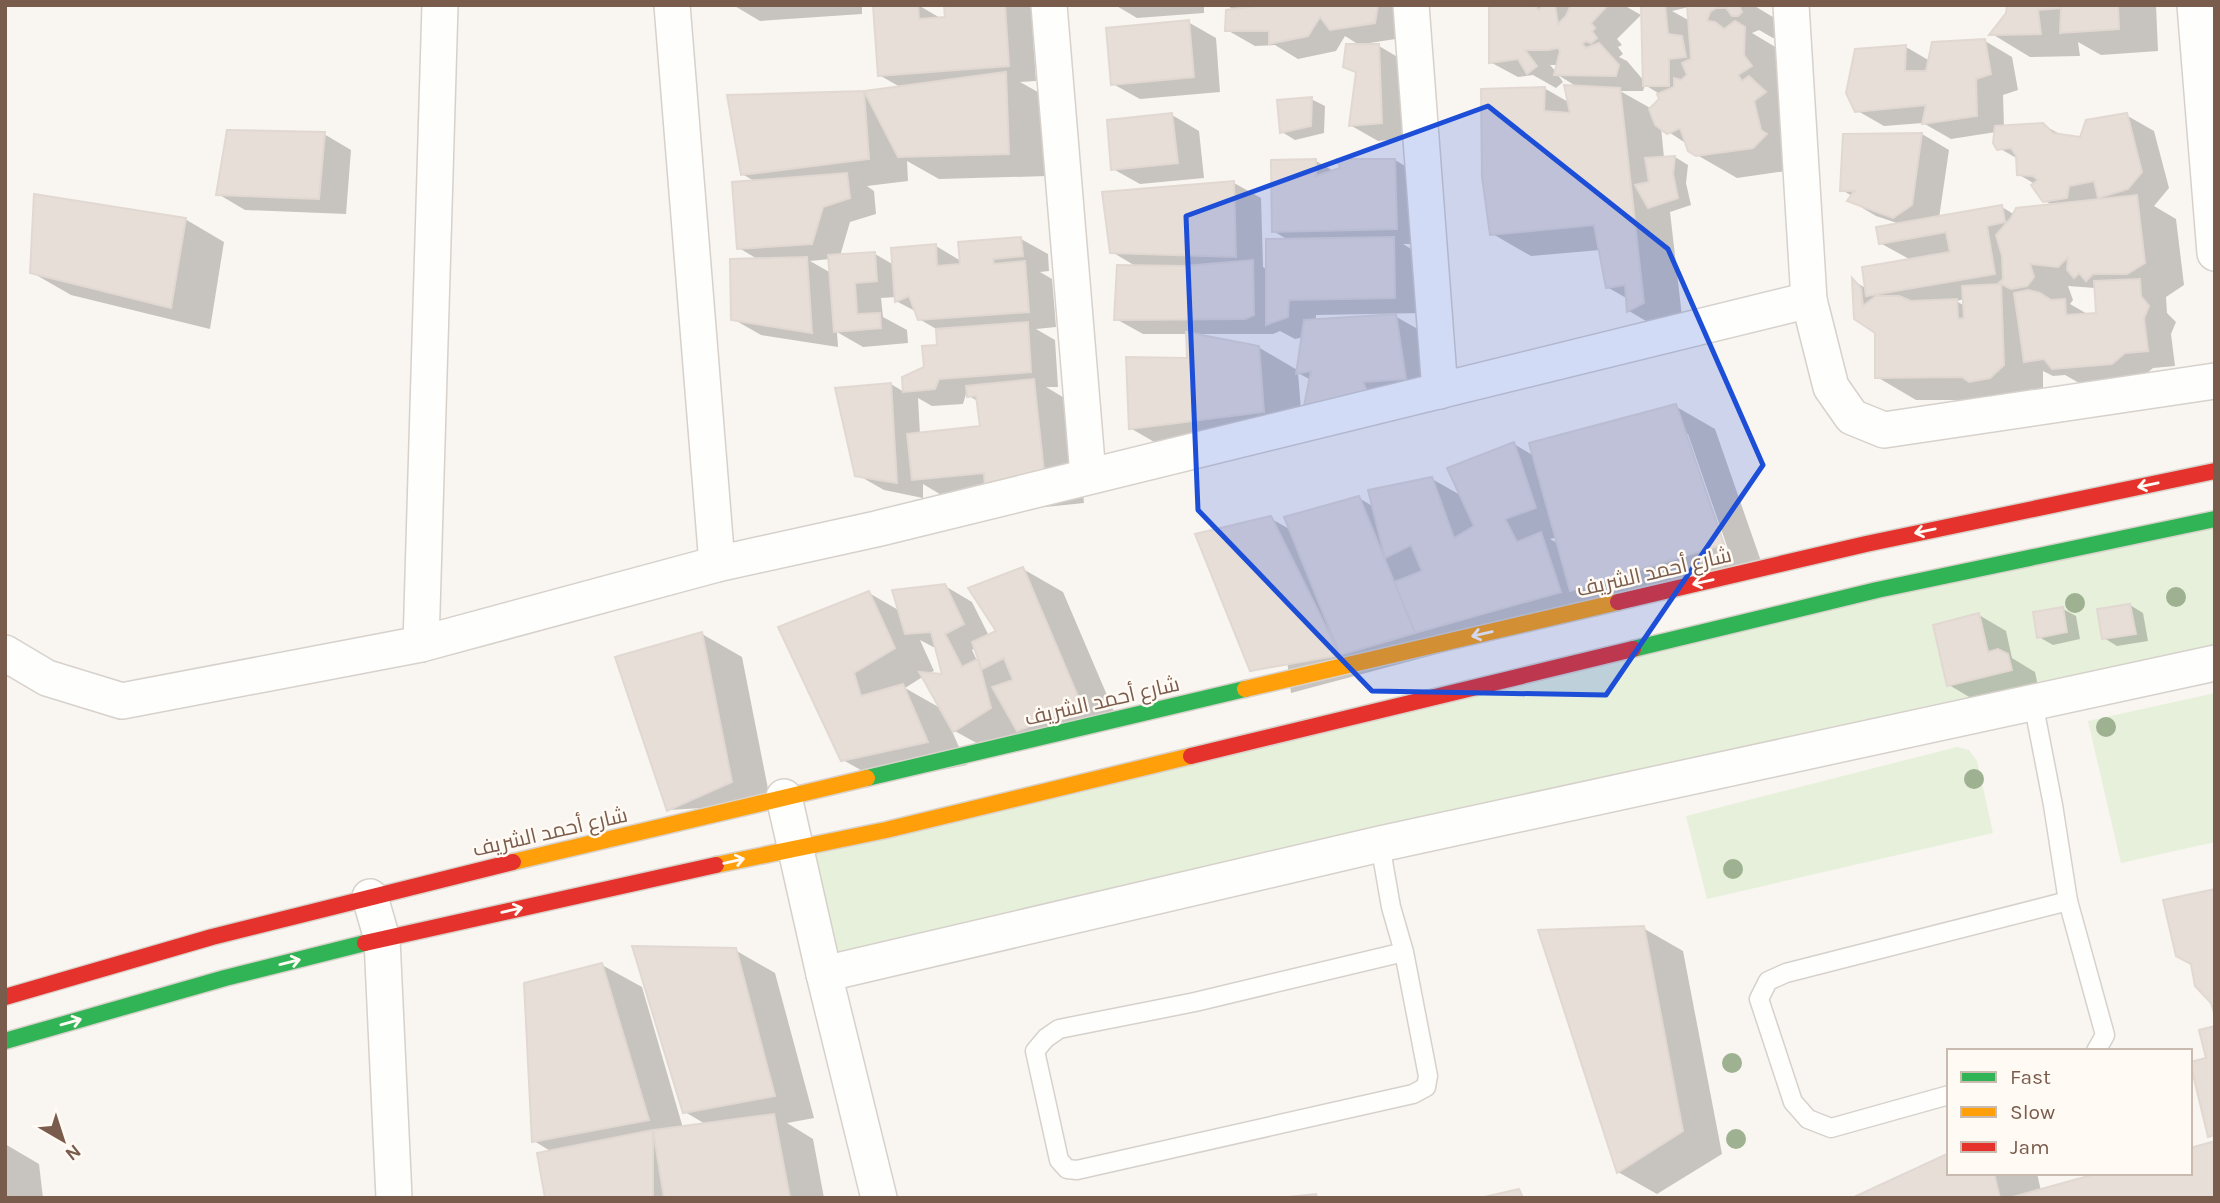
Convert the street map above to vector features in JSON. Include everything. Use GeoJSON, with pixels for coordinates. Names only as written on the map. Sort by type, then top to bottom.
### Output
{"type":"FeatureCollection","features":[{"type":"Feature","properties":{"kind":"street"},"geometry":{"type":"LineString","coordinates":[[421,644],[440,5]]}},
{"type":"Feature","properties":{"kind":"street"},"geometry":{"type":"LineString","coordinates":[[672,5],[717,564]]}},
{"type":"Feature","properties":{"kind":"street"},"geometry":{"type":"LineString","coordinates":[[1049,5],[1088,475]]}},
{"type":"Feature","properties":{"kind":"street"},"geometry":{"type":"LineString","coordinates":[[1411,5],[1440,391]]}},
{"type":"Feature","properties":{"kind":"street"},"geometry":{"type":"LineString","coordinates":[[1791,5],[1808,300],[1831,387],[1852,417],[1884,430],[2215,381]]}},
{"type":"Feature","properties":{"kind":"street"},"geometry":{"type":"LineString","coordinates":[[2202,24],[2215,253]]}},
{"type":"Feature","properties":{"kind":"street"},"geometry":{"type":"LineString","coordinates":[[5,653],[47,678],[122,701],[421,644],[717,564],[876,529],[1808,300]]}},
{"type":"Feature","properties":{"kind":"street","name":"شارع أحمد الشريف"},"geometry":{"type":"LineString","coordinates":[[5,997],[212,937],[784,797],[1866,544],[2215,471]]}},
{"type":"Feature","properties":{"kind":"street"},"geometry":{"type":"LineString","coordinates":[[5,1041],[225,978],[382,939],[795,847],[886,830],[1877,590],[2215,519]]}},
{"type":"Feature","properties":{"kind":"street"},"geometry":{"type":"LineString","coordinates":[[824,974],[1380,844],[2215,663]]}},
{"type":"Feature","properties":{"kind":"street"},"geometry":{"type":"LineString","coordinates":[[784,797],[879,1198]]}},
{"type":"Feature","properties":{"kind":"street"},"geometry":{"type":"LineString","coordinates":[[370,897],[382,939],[394,1198]]}},
{"type":"Feature","properties":{"kind":"lane"},"geometry":{"type":"LineString","coordinates":[[2032,702],[2053,805],[2068,901],[2105,1035],[2097,1049]]}},
{"type":"Feature","properties":{"kind":"lane"},"geometry":{"type":"LineString","coordinates":[[1380,844],[1391,907],[1404,952],[1428,1076],[1426,1087],[1413,1094],[1077,1170],[1068,1169],[1059,1160],[1035,1051],[1046,1038],[1059,1029],[1195,1002],[1404,952]]}},
{"type":"Feature","properties":{"kind":"lane"},"geometry":{"type":"LineString","coordinates":[[1947,1097],[1831,1128],[1808,1119],[1793,1102],[1759,999],[1768,981],[1786,973],[2068,901]]}},
{"type":"Feature","properties":{"kind":"highlighted area"},"geometry":{"type":"Polygon","coordinates":[[[1488,106],[1668,249],[1763,465],[1606,695],[1372,691],[1198,510],[1186,216],[1488,106]]]}},
{"type":"Feature","properties":{"kind":"green space"},"geometry":{"type":"Polygon","coordinates":[[[2215,519],[2215,663],[824,974],[795,847],[2215,519]]]}},
{"type":"Feature","properties":{"kind":"green space"},"geometry":{"type":"Polygon","coordinates":[[[2215,693],[2215,842],[2121,863],[2088,721],[2215,693]]]}},
{"type":"Feature","properties":{"kind":"green space"},"geometry":{"type":"Polygon","coordinates":[[[1957,747],[1969,750],[1977,761],[1993,833],[1707,899],[1686,816],[1957,747]]]}},
{"type":"Feature","properties":{"kind":"building"},"geometry":{"type":"Polygon","coordinates":[[[918,5],[919,19],[945,17],[944,5],[1005,5],[1009,66],[878,76],[873,6],[918,5]]]}},
{"type":"Feature","properties":{"kind":"building"},"geometry":{"type":"Polygon","coordinates":[[[1265,5],[1378,5],[1375,23],[1330,30],[1320,17],[1308,36],[1269,44],[1269,31],[1225,31],[1226,10],[1265,5]]]}},
{"type":"Feature","properties":{"kind":"building"},"geometry":{"type":"Polygon","coordinates":[[[1489,5],[1534,5],[1539,10],[1543,5],[1555,5],[1558,24],[1571,5],[1608,5],[1591,23],[1597,38],[1591,43],[1586,41],[1582,44],[1586,48],[1599,43],[1619,65],[1616,76],[1554,75],[1560,51],[1558,48],[1525,50],[1537,66],[1527,74],[1518,59],[1489,63],[1489,5]]]}},
{"type":"Feature","properties":{"kind":"building"},"geometry":{"type":"Polygon","coordinates":[[[1641,5],[1665,5],[1668,34],[1682,36],[1686,57],[1669,59],[1669,86],[1643,86],[1641,5]]]}},
{"type":"Feature","properties":{"kind":"building"},"geometry":{"type":"Polygon","coordinates":[[[1687,5],[1742,5],[1742,12],[1738,16],[1732,16],[1726,8],[1716,8],[1710,12],[1707,21],[1715,22],[1724,29],[1735,21],[1745,27],[1744,55],[1752,66],[1738,75],[1742,81],[1749,76],[1766,92],[1754,101],[1761,130],[1767,134],[1753,148],[1696,156],[1688,151],[1680,128],[1667,134],[1655,125],[1649,109],[1659,99],[1657,94],[1674,87],[1674,78],[1681,80],[1687,75],[1682,63],[1691,59],[1687,5]]]}},
{"type":"Feature","properties":{"kind":"building"},"geometry":{"type":"Polygon","coordinates":[[[2007,5],[2118,5],[2119,29],[2060,33],[2061,8],[2038,10],[2041,34],[1989,35],[2006,13],[2007,5]]]}},
{"type":"Feature","properties":{"kind":"building"},"geometry":{"type":"Polygon","coordinates":[[[1189,20],[1194,77],[1111,85],[1106,28],[1189,20]]]}},
{"type":"Feature","properties":{"kind":"building"},"geometry":{"type":"Polygon","coordinates":[[[1985,39],[1991,74],[1976,79],[1977,116],[1922,124],[1926,105],[1855,112],[1846,93],[1855,49],[1906,45],[1905,71],[1926,71],[1932,42],[1985,39]]]}},
{"type":"Feature","properties":{"kind":"building"},"geometry":{"type":"Polygon","coordinates":[[[1346,44],[1379,44],[1382,123],[1349,126],[1356,72],[1343,67],[1346,44]]]}},
{"type":"Feature","properties":{"kind":"building"},"geometry":{"type":"Polygon","coordinates":[[[1006,72],[1009,154],[898,157],[864,91],[1006,72]]]}},
{"type":"Feature","properties":{"kind":"building"},"geometry":{"type":"Polygon","coordinates":[[[1564,85],[1620,88],[1644,303],[1627,312],[1625,285],[1606,288],[1594,225],[1490,235],[1482,177],[1481,89],[1545,87],[1544,111],[1570,113],[1564,85]]]}},
{"type":"Feature","properties":{"kind":"building"},"geometry":{"type":"Polygon","coordinates":[[[864,91],[869,159],[741,175],[727,95],[864,91]]]}},
{"type":"Feature","properties":{"kind":"building"},"geometry":{"type":"Polygon","coordinates":[[[1312,97],[1311,126],[1280,133],[1277,100],[1312,97]]]}},
{"type":"Feature","properties":{"kind":"building"},"geometry":{"type":"Polygon","coordinates":[[[1172,113],[1178,163],[1111,170],[1107,120],[1172,113]]]}},
{"type":"Feature","properties":{"kind":"building"},"geometry":{"type":"Polygon","coordinates":[[[2127,113],[2142,172],[2128,189],[2098,198],[2094,181],[2069,186],[2067,198],[2043,202],[2031,185],[2038,180],[2033,176],[2017,175],[2016,156],[2011,148],[1997,150],[1993,143],[1995,126],[2043,123],[2053,133],[2080,137],[2086,120],[2127,113]]]}},
{"type":"Feature","properties":{"kind":"building"},"geometry":{"type":"Polygon","coordinates":[[[227,130],[325,132],[319,199],[216,195],[227,130]]]}},
{"type":"Feature","properties":{"kind":"building"},"geometry":{"type":"Polygon","coordinates":[[[1922,133],[1912,205],[1893,218],[1847,201],[1854,191],[1840,191],[1843,134],[1922,133]]]}},
{"type":"Feature","properties":{"kind":"building"},"geometry":{"type":"Polygon","coordinates":[[[1675,156],[1673,174],[1678,198],[1648,208],[1635,185],[1649,182],[1645,158],[1675,156]]]}},
{"type":"Feature","properties":{"kind":"building"},"geometry":{"type":"Polygon","coordinates":[[[1316,159],[1316,176],[1340,168],[1337,159],[1395,159],[1397,229],[1272,232],[1271,160],[1316,159]]]}},
{"type":"Feature","properties":{"kind":"building"},"geometry":{"type":"Polygon","coordinates":[[[847,173],[850,198],[823,207],[812,244],[737,249],[732,182],[847,173]]]}},
{"type":"Feature","properties":{"kind":"building"},"geometry":{"type":"Polygon","coordinates":[[[1234,181],[1236,257],[1110,253],[1102,192],[1234,181]]]}},
{"type":"Feature","properties":{"kind":"building"},"geometry":{"type":"Polygon","coordinates":[[[34,194],[186,218],[171,308],[30,273],[34,194]]]}},
{"type":"Feature","properties":{"kind":"building"},"geometry":{"type":"Polygon","coordinates":[[[2137,195],[2145,263],[2127,274],[2093,274],[2086,281],[2079,273],[2074,278],[2067,270],[2068,257],[2058,267],[2030,264],[2034,277],[2027,286],[2011,289],[1999,283],[2003,279],[2002,256],[1996,235],[2016,208],[2137,195]]]}},
{"type":"Feature","properties":{"kind":"building"},"geometry":{"type":"Polygon","coordinates":[[[2002,205],[2005,222],[1987,226],[1995,274],[1866,296],[1862,267],[1950,252],[1946,232],[1879,244],[1876,227],[2002,205]]]}},
{"type":"Feature","properties":{"kind":"building"},"geometry":{"type":"Polygon","coordinates":[[[1021,237],[1023,256],[993,259],[994,264],[1025,261],[1029,312],[918,320],[909,296],[895,302],[891,248],[936,244],[937,266],[960,264],[958,242],[1021,237]]]}},
{"type":"Feature","properties":{"kind":"building"},"geometry":{"type":"Polygon","coordinates":[[[1394,237],[1395,298],[1289,300],[1288,317],[1266,325],[1266,239],[1394,237]]]}},
{"type":"Feature","properties":{"kind":"building"},"geometry":{"type":"Polygon","coordinates":[[[875,252],[877,281],[855,283],[857,314],[880,313],[881,328],[834,332],[828,255],[875,252]]]}},
{"type":"Feature","properties":{"kind":"building"},"geometry":{"type":"Polygon","coordinates":[[[807,257],[812,333],[731,320],[730,259],[807,257]]]}},
{"type":"Feature","properties":{"kind":"building"},"geometry":{"type":"Polygon","coordinates":[[[1253,260],[1254,315],[1245,319],[1114,320],[1117,265],[1184,266],[1253,260]]]}},
{"type":"Feature","properties":{"kind":"building"},"geometry":{"type":"Polygon","coordinates":[[[1852,278],[1861,288],[1863,306],[1876,296],[1899,296],[1911,301],[1957,299],[1958,319],[1964,318],[1962,286],[2001,284],[2004,365],[1990,378],[1969,382],[1962,377],[1875,378],[1875,333],[1854,319],[1852,278]]]}},
{"type":"Feature","properties":{"kind":"building"},"geometry":{"type":"Polygon","coordinates":[[[2140,279],[2141,296],[2149,306],[2144,318],[2148,351],[2125,353],[2112,364],[2052,369],[2044,359],[2024,362],[2014,293],[2028,290],[2051,300],[2065,299],[2066,315],[2096,313],[2094,281],[2140,279]]]}},
{"type":"Feature","properties":{"kind":"building"},"geometry":{"type":"Polygon","coordinates":[[[1396,314],[1406,379],[1363,382],[1368,393],[1303,411],[1311,371],[1296,374],[1304,320],[1396,314]]]}},
{"type":"Feature","properties":{"kind":"building"},"geometry":{"type":"Polygon","coordinates":[[[1028,322],[1031,372],[939,379],[935,389],[903,392],[902,377],[924,367],[922,346],[937,345],[936,329],[1028,322]]]}},
{"type":"Feature","properties":{"kind":"building"},"geometry":{"type":"Polygon","coordinates":[[[1186,332],[1259,346],[1264,412],[1129,429],[1126,357],[1187,358],[1186,332]]]}},
{"type":"Feature","properties":{"kind":"building"},"geometry":{"type":"Polygon","coordinates":[[[1034,379],[1045,481],[985,487],[984,473],[912,480],[907,434],[980,426],[976,396],[967,397],[966,386],[1034,379]]]}},
{"type":"Feature","properties":{"kind":"building"},"geometry":{"type":"Polygon","coordinates":[[[891,383],[897,483],[855,476],[835,388],[891,383]]]}},
{"type":"Feature","properties":{"kind":"building"},"geometry":{"type":"Polygon","coordinates":[[[1676,404],[1724,544],[1570,591],[1529,443],[1676,404]]]}},
{"type":"Feature","properties":{"kind":"building"},"geometry":{"type":"Polygon","coordinates":[[[1514,442],[1536,508],[1505,519],[1517,542],[1541,532],[1561,592],[1415,633],[1394,582],[1422,571],[1411,545],[1385,558],[1368,490],[1432,477],[1454,538],[1474,526],[1447,468],[1514,442]]]}},
{"type":"Feature","properties":{"kind":"building"},"geometry":{"type":"Polygon","coordinates":[[[1359,496],[1415,633],[1340,655],[1284,517],[1359,496]]]}},
{"type":"Feature","properties":{"kind":"building"},"geometry":{"type":"Polygon","coordinates":[[[1271,516],[1340,655],[1250,671],[1195,534],[1271,516]]]}},
{"type":"Feature","properties":{"kind":"building"},"geometry":{"type":"Polygon","coordinates":[[[1023,567],[1082,706],[1017,731],[992,687],[1013,680],[1004,658],[982,669],[972,642],[996,631],[968,588],[1023,567]]]}},
{"type":"Feature","properties":{"kind":"building"},"geometry":{"type":"Polygon","coordinates":[[[945,584],[964,624],[945,634],[962,667],[978,659],[991,708],[953,732],[919,672],[942,674],[931,632],[905,634],[892,590],[945,584]]]}},
{"type":"Feature","properties":{"kind":"building"},"geometry":{"type":"Polygon","coordinates":[[[869,591],[895,648],[854,673],[861,696],[903,684],[928,742],[841,761],[778,627],[869,591]]]}},
{"type":"Feature","properties":{"kind":"building"},"geometry":{"type":"Polygon","coordinates":[[[2130,604],[2136,634],[2102,639],[2097,609],[2130,604]]]}},
{"type":"Feature","properties":{"kind":"building"},"geometry":{"type":"Polygon","coordinates":[[[2063,607],[2067,632],[2037,638],[2033,612],[2063,607]]]}},
{"type":"Feature","properties":{"kind":"building"},"geometry":{"type":"Polygon","coordinates":[[[1979,613],[1988,652],[1998,649],[2008,654],[2012,670],[1947,686],[1933,625],[1979,613]]]}},
{"type":"Feature","properties":{"kind":"building"},"geometry":{"type":"Polygon","coordinates":[[[702,632],[732,782],[667,811],[615,657],[702,632]]]}},
{"type":"Feature","properties":{"kind":"building"},"geometry":{"type":"Polygon","coordinates":[[[2215,889],[2215,1016],[2211,1003],[2195,986],[2191,964],[2176,956],[2163,900],[2215,889]]]}},
{"type":"Feature","properties":{"kind":"building"},"geometry":{"type":"Polygon","coordinates":[[[1644,926],[1683,1131],[1617,1173],[1538,930],[1644,926]]]}},
{"type":"Feature","properties":{"kind":"building"},"geometry":{"type":"Polygon","coordinates":[[[632,946],[736,948],[775,1096],[683,1113],[632,946]]]}},
{"type":"Feature","properties":{"kind":"building"},"geometry":{"type":"Polygon","coordinates":[[[602,963],[649,1120],[532,1142],[524,983],[602,963]]]}},
{"type":"Feature","properties":{"kind":"building"},"geometry":{"type":"Polygon","coordinates":[[[2215,1026],[2215,1135],[2208,1137],[2192,1070],[2192,1062],[2206,1058],[2199,1030],[2215,1026]]]}},
{"type":"Feature","properties":{"kind":"building"},"geometry":{"type":"Polygon","coordinates":[[[774,1114],[790,1198],[664,1198],[653,1130],[774,1114]]]}},
{"type":"Feature","properties":{"kind":"building"},"geometry":{"type":"Polygon","coordinates":[[[653,1130],[653,1198],[545,1198],[537,1153],[653,1130]]]}},
{"type":"Feature","properties":{"kind":"building"},"geometry":{"type":"Polygon","coordinates":[[[2215,1141],[2215,1198],[2009,1198],[2092,1175],[2192,1175],[2192,1147],[2215,1141]]]}},
{"type":"Feature","properties":{"kind":"building"},"geometry":{"type":"Polygon","coordinates":[[[1947,1154],[1947,1175],[1994,1175],[2000,1198],[1852,1198],[1947,1154]]]}},
{"type":"Feature","properties":{"kind":"building"},"geometry":{"type":"Polygon","coordinates":[[[1519,1189],[1523,1198],[1480,1198],[1519,1189]]]}},
{"type":"Feature","properties":{"kind":"building"},"geometry":{"type":"Polygon","coordinates":[[[1316,1194],[1317,1198],[1279,1198],[1316,1194]]]}},
{"type":"Feature","properties":{"kind":"traffic: fast"},"geometry":{"type":"LineString","coordinates":[[1633,649],[1877,590],[2215,519]]}},
{"type":"Feature","properties":{"kind":"traffic: fast"},"geometry":{"type":"LineString","coordinates":[[867,778],[1245,689]]}},
{"type":"Feature","properties":{"kind":"traffic: fast"},"geometry":{"type":"LineString","coordinates":[[5,1041],[225,978],[365,943]]}},
{"type":"Feature","properties":{"kind":"traffic: slow"},"geometry":{"type":"LineString","coordinates":[[1245,689],[1618,602]]}},
{"type":"Feature","properties":{"kind":"traffic: slow"},"geometry":{"type":"LineString","coordinates":[[716,865],[886,830],[1191,756]]}},
{"type":"Feature","properties":{"kind":"traffic: slow"},"geometry":{"type":"LineString","coordinates":[[513,862],[867,778]]}},
{"type":"Feature","properties":{"kind":"traffic: jam"},"geometry":{"type":"LineString","coordinates":[[1618,602],[1866,544],[2215,471]]}},
{"type":"Feature","properties":{"kind":"traffic: jam"},"geometry":{"type":"LineString","coordinates":[[1191,756],[1633,649]]}},
{"type":"Feature","properties":{"kind":"traffic: jam"},"geometry":{"type":"LineString","coordinates":[[5,997],[212,937],[513,862]]}},
{"type":"Feature","properties":{"kind":"traffic: jam"},"geometry":{"type":"LineString","coordinates":[[365,943],[716,865]]}}]}
